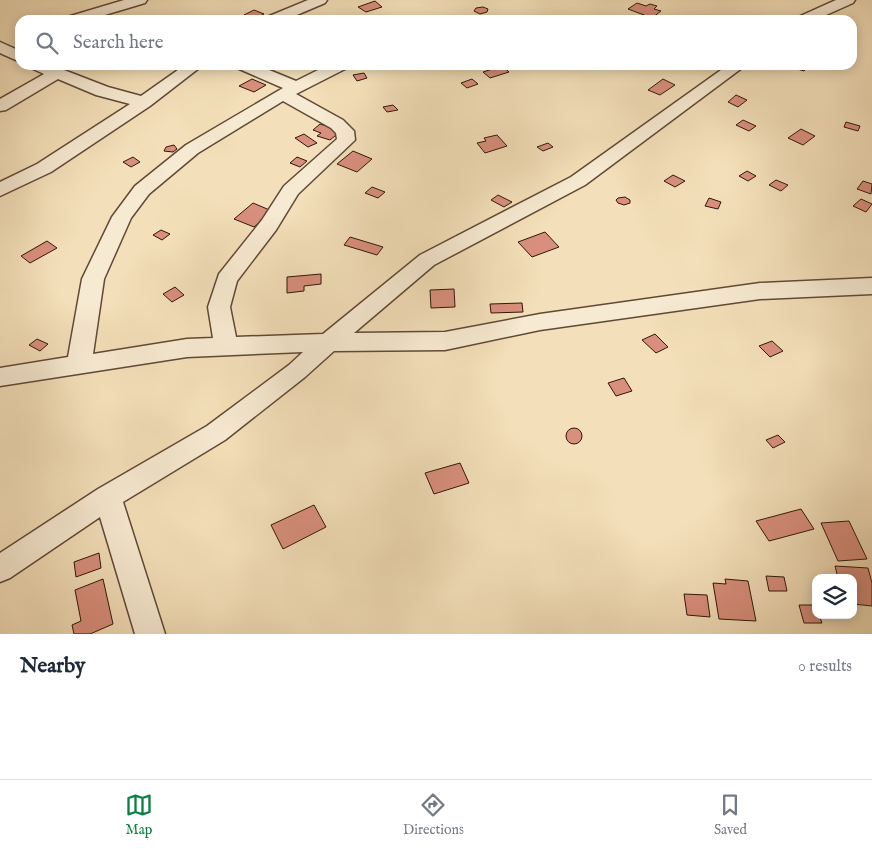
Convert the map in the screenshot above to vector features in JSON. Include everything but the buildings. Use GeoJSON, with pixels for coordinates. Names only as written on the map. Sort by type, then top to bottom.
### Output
{"type":"FeatureCollection","features":[{"type":"Feature","properties":{"kind":"street"},"geometry":{"type":"LineString","coordinates":[[89,15],[140,0]]}},
{"type":"Feature","properties":{"kind":"street"},"geometry":{"type":"LineString","coordinates":[[284,15],[320,0]]}},
{"type":"Feature","properties":{"kind":"street"},"geometry":{"type":"LineString","coordinates":[[814,15],[848,0]]}},
{"type":"Feature","properties":{"kind":"street"},"geometry":{"type":"LineString","coordinates":[[0,46],[15,39]]}},
{"type":"Feature","properties":{"kind":"street"},"geometry":{"type":"LineString","coordinates":[[0,46],[15,54]]}},
{"type":"Feature","properties":{"kind":"street"},"geometry":{"type":"LineString","coordinates":[[47,70],[102,92],[144,102]]}},
{"type":"Feature","properties":{"kind":"street"},"geometry":{"type":"LineString","coordinates":[[0,190],[44,168],[189,70]]}},
{"type":"Feature","properties":{"kind":"street"},"geometry":{"type":"LineString","coordinates":[[226,346],[219,307],[227,279],[269,225],[291,190],[346,140],[345,131],[337,124],[289,90],[252,70]]}},
{"type":"Feature","properties":{"kind":"street"},"geometry":{"type":"LineString","coordinates":[[79,365],[93,279],[122,217],[142,190],[192,149],[289,90],[331,70]]}},
{"type":"Feature","properties":{"kind":"street"},"geometry":{"type":"LineString","coordinates":[[0,569],[108,497],[216,433],[297,371],[328,342],[427,260],[578,181],[731,70]]}},
{"type":"Feature","properties":{"kind":"street"},"geometry":{"type":"LineString","coordinates":[[0,106],[55,74]]}},
{"type":"Feature","properties":{"kind":"street"},"geometry":{"type":"LineString","coordinates":[[0,377],[187,348],[328,342],[445,341],[540,322],[760,291],[872,286]]}},
{"type":"Feature","properties":{"kind":"street"},"geometry":{"type":"LineString","coordinates":[[108,497],[150,634]]}}]}
